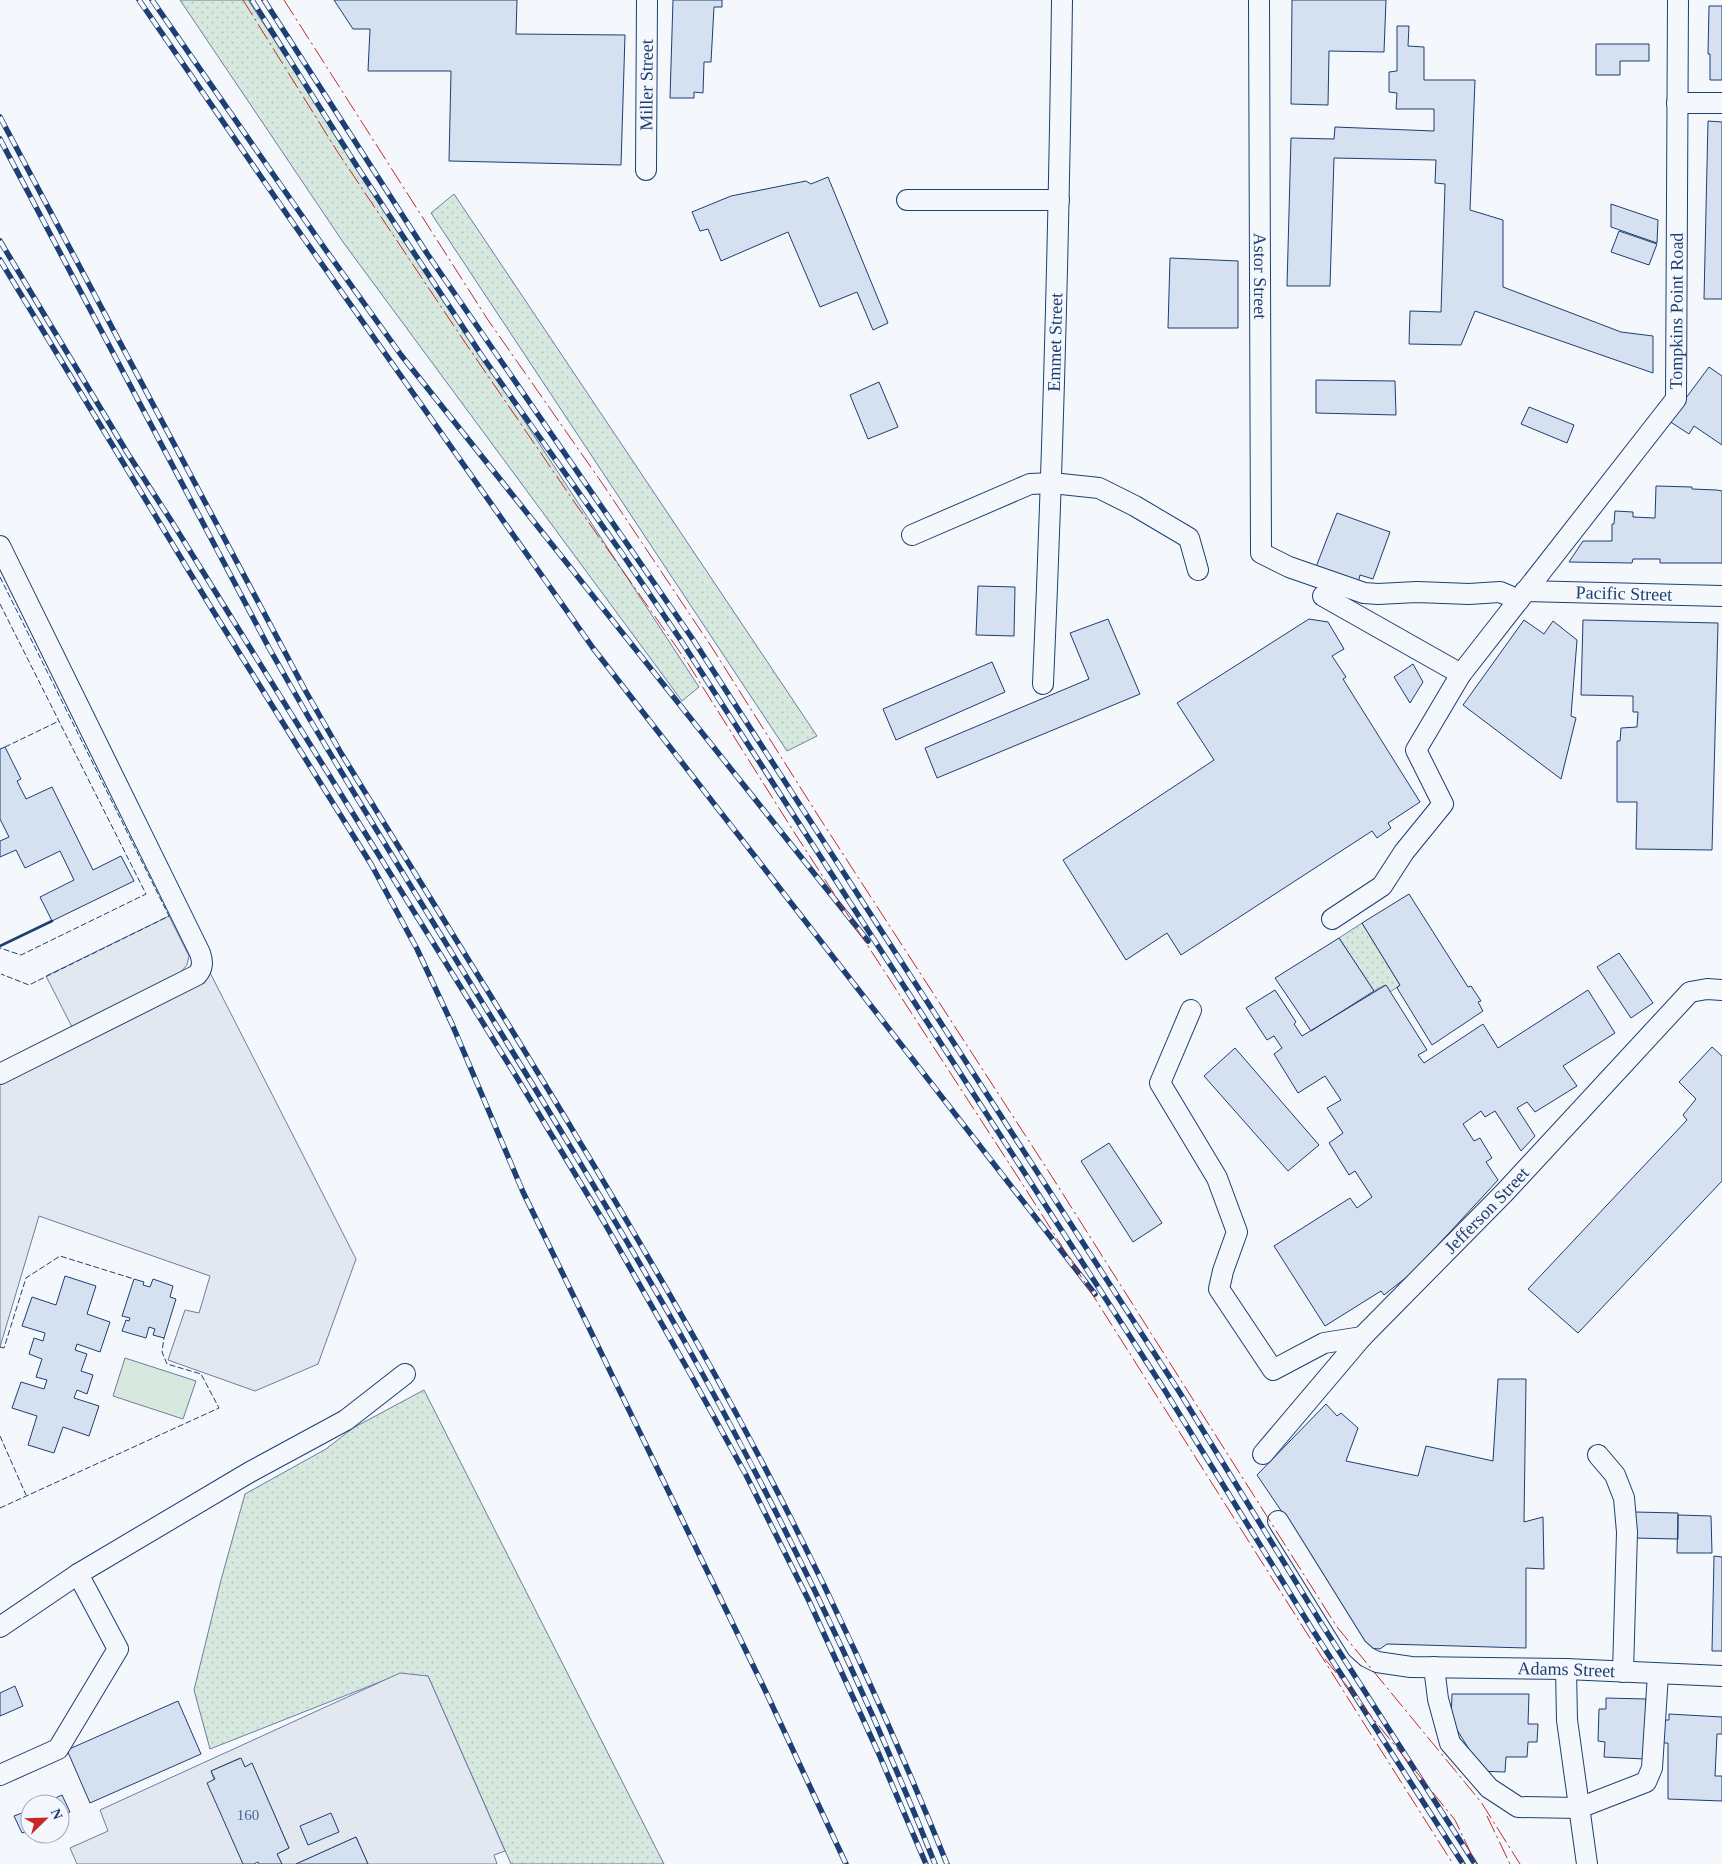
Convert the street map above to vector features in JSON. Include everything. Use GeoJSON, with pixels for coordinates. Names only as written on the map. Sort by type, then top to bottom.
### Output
{"type":"FeatureCollection","features":[{"type":"Feature","properties":{"kind":"street","name":"Miller Street"},"geometry":{"type":"LineString","coordinates":[[646,170],[647,0]]}},
{"type":"Feature","properties":{"kind":"street","name":"Emmet Street"},"geometry":{"type":"LineString","coordinates":[[1043,684],[1052,483],[1062,0]]}},
{"type":"Feature","properties":{"kind":"street","name":"Astor Street"},"geometry":{"type":"LineString","coordinates":[[1259,0],[1261,552]]}},
{"type":"Feature","properties":{"kind":"street","name":"Tompkins Point Road"},"geometry":{"type":"LineString","coordinates":[[1332,919],[1382,886],[1404,852],[1443,804],[1416,750],[1461,674],[1676,399],[1678,0]]}},
{"type":"Feature","properties":{"kind":"street"},"geometry":{"type":"LineString","coordinates":[[1677,103],[1722,104]]}},
{"type":"Feature","properties":{"kind":"street"},"geometry":{"type":"LineString","coordinates":[[907,200],[1059,200]]}},
{"type":"Feature","properties":{"kind":"street"},"geometry":{"type":"LineString","coordinates":[[912,535],[1030,484],[1052,483],[1099,488],[1189,538],[1198,570]]}},
{"type":"Feature","properties":{"kind":"street"},"geometry":{"type":"LineString","coordinates":[[0,546],[200,953],[203,963],[197,975],[0,1074]]}},
{"type":"Feature","properties":{"kind":"street","name":"Pacific Street"},"geometry":{"type":"LineString","coordinates":[[1261,552],[1289,567],[1364,593],[1417,592],[1469,594],[1500,592],[1522,595],[1722,596]]}},
{"type":"Feature","properties":{"kind":"street"},"geometry":{"type":"LineString","coordinates":[[1323,596],[1461,674]]}},
{"type":"Feature","properties":{"kind":"street","name":"Jefferson Street"},"geometry":{"type":"LineString","coordinates":[[1264,1454],[1362,1336],[1504,1192],[1690,992],[1708,989],[1722,990]]}},
{"type":"Feature","properties":{"kind":"street"},"geometry":{"type":"LineString","coordinates":[[1191,1010],[1160,1083],[1217,1178],[1237,1232],[1223,1271],[1219,1289],[1273,1370],[1324,1343],[1362,1336]]}},
{"type":"Feature","properties":{"kind":"street"},"geometry":{"type":"LineString","coordinates":[[0,1627],[78,1574],[250,1472],[346,1420],[405,1374]]}},
{"type":"Feature","properties":{"kind":"street"},"geometry":{"type":"LineString","coordinates":[[1598,1455],[1614,1475],[1624,1498],[1627,1532],[1623,1672]]}},
{"type":"Feature","properties":{"kind":"street","name":"Adams Street"},"geometry":{"type":"LineString","coordinates":[[1278,1521],[1357,1648],[1367,1657],[1377,1662],[1411,1667],[1566,1669],[1722,1676]]}},
{"type":"Feature","properties":{"kind":"street"},"geometry":{"type":"LineString","coordinates":[[0,1775],[58,1749],[118,1649],[78,1574]]}},
{"type":"Feature","properties":{"kind":"street"},"geometry":{"type":"LineString","coordinates":[[1434,1667],[1438,1699],[1450,1743],[1489,1788],[1518,1807],[1579,1808],[1646,1782],[1652,1768],[1658,1674]]}},
{"type":"Feature","properties":{"kind":"street"},"geometry":{"type":"LineString","coordinates":[[1566,1669],[1567,1720],[1586,1864]]}},
{"type":"Feature","properties":{"kind":"shaded area"},"geometry":{"type":"Polygon","coordinates":[[[180,0],[248,0],[699,687],[682,701],[343,242],[180,0]]]}},
{"type":"Feature","properties":{"kind":"shaded area"},"geometry":{"type":"Polygon","coordinates":[[[454,194],[817,736],[787,751],[431,213],[454,194]]]}},
{"type":"Feature","properties":{"kind":"shaded area"},"geometry":{"type":"Polygon","coordinates":[[[169,916],[189,956],[187,965],[179,974],[72,1027],[46,976],[169,916]]]}},
{"type":"Feature","properties":{"kind":"shaded area"},"geometry":{"type":"Polygon","coordinates":[[[1362,923],[1400,985],[1390,992],[1385,985],[1374,991],[1339,938],[1362,923]]]}},
{"type":"Feature","properties":{"kind":"shaded area"},"geometry":{"type":"Polygon","coordinates":[[[200,953],[356,1259],[318,1364],[255,1391],[168,1360],[185,1310],[199,1313],[210,1276],[39,1216],[0,1347],[0,1074],[197,975],[200,953]]]}},
{"type":"Feature","properties":{"kind":"shaded area"},"geometry":{"type":"Polygon","coordinates":[[[125,1358],[196,1381],[183,1419],[113,1396],[125,1358]]]}},
{"type":"Feature","properties":{"kind":"shaded area"},"geometry":{"type":"Polygon","coordinates":[[[424,1390],[664,1864],[511,1864],[428,1676],[400,1674],[210,1749],[194,1690],[221,1580],[245,1494],[326,1449],[353,1428],[424,1390]]]}},
{"type":"Feature","properties":{"kind":"shaded area"},"geometry":{"type":"Polygon","coordinates":[[[400,1673],[428,1676],[505,1851],[494,1855],[497,1864],[368,1864],[356,1837],[296,1864],[282,1864],[277,1854],[289,1848],[252,1764],[245,1767],[240,1758],[211,1771],[243,1864],[77,1864],[70,1848],[108,1831],[100,1810],[400,1673]]]}},
{"type":"Feature","properties":{"kind":"building"},"geometry":{"type":"Polygon","coordinates":[[[334,0],[517,0],[516,34],[625,35],[621,165],[449,161],[451,71],[368,71],[370,29],[353,29],[334,0]]]}},
{"type":"Feature","properties":{"kind":"building"},"geometry":{"type":"Polygon","coordinates":[[[673,0],[722,0],[722,7],[714,7],[711,62],[704,62],[703,93],[694,92],[694,98],[670,98],[673,0]]]}},
{"type":"Feature","properties":{"kind":"building"},"geometry":{"type":"Polygon","coordinates":[[[1292,0],[1386,0],[1384,52],[1329,51],[1328,105],[1291,104],[1292,0]]]}},
{"type":"Feature","properties":{"kind":"building"},"geometry":{"type":"Polygon","coordinates":[[[1709,6],[1722,6],[1722,80],[1710,80],[1710,54],[1708,54],[1709,6]]]}},
{"type":"Feature","properties":{"kind":"building"},"geometry":{"type":"Polygon","coordinates":[[[1397,26],[1409,26],[1408,46],[1424,47],[1424,80],[1475,80],[1470,210],[1503,220],[1503,287],[1621,332],[1653,336],[1653,373],[1475,311],[1461,345],[1409,344],[1410,311],[1441,312],[1445,184],[1435,183],[1436,160],[1334,158],[1330,286],[1287,286],[1291,138],[1334,139],[1335,127],[1434,131],[1434,109],[1396,109],[1397,93],[1389,92],[1389,72],[1397,71],[1397,26]]]}},
{"type":"Feature","properties":{"kind":"building"},"geometry":{"type":"Polygon","coordinates":[[[1596,44],[1649,44],[1649,61],[1620,61],[1620,75],[1596,75],[1596,44]]]}},
{"type":"Feature","properties":{"kind":"building"},"geometry":{"type":"Polygon","coordinates":[[[1708,121],[1722,122],[1722,299],[1704,299],[1708,121]]]}},
{"type":"Feature","properties":{"kind":"building"},"geometry":{"type":"Polygon","coordinates":[[[828,177],[888,323],[873,330],[857,292],[820,307],[788,232],[721,261],[708,229],[700,231],[692,212],[731,196],[806,181],[811,184],[828,177]]]}},
{"type":"Feature","properties":{"kind":"building"},"geometry":{"type":"Polygon","coordinates":[[[1611,204],[1658,220],[1657,243],[1611,227],[1611,204]]]}},
{"type":"Feature","properties":{"kind":"building"},"geometry":{"type":"Polygon","coordinates":[[[1619,231],[1657,244],[1649,265],[1611,252],[1619,231]]]}},
{"type":"Feature","properties":{"kind":"building"},"geometry":{"type":"Polygon","coordinates":[[[1170,258],[1238,261],[1238,328],[1168,328],[1170,258]]]}},
{"type":"Feature","properties":{"kind":"building"},"geometry":{"type":"Polygon","coordinates":[[[1709,367],[1722,376],[1722,445],[1694,426],[1689,434],[1669,421],[1709,367]]]}},
{"type":"Feature","properties":{"kind":"building"},"geometry":{"type":"Polygon","coordinates":[[[1316,380],[1395,381],[1396,415],[1316,413],[1316,380]]]}},
{"type":"Feature","properties":{"kind":"building"},"geometry":{"type":"Polygon","coordinates":[[[879,382],[898,427],[868,439],[850,395],[879,382]]]}},
{"type":"Feature","properties":{"kind":"building"},"geometry":{"type":"Polygon","coordinates":[[[1529,407],[1574,425],[1567,443],[1521,424],[1529,407]]]}},
{"type":"Feature","properties":{"kind":"building"},"geometry":{"type":"Polygon","coordinates":[[[1656,486],[1692,487],[1692,489],[1722,491],[1722,563],[1660,563],[1660,559],[1633,559],[1632,563],[1569,562],[1583,541],[1612,541],[1612,524],[1614,524],[1615,511],[1633,512],[1633,517],[1655,518],[1656,486]]]}},
{"type":"Feature","properties":{"kind":"building"},"geometry":{"type":"Polygon","coordinates":[[[1337,513],[1390,532],[1373,579],[1360,575],[1357,587],[1314,572],[1337,513]]]}},
{"type":"Feature","properties":{"kind":"building"},"geometry":{"type":"Polygon","coordinates":[[[978,586],[1015,587],[1014,636],[976,635],[978,586]]]}},
{"type":"Feature","properties":{"kind":"building"},"geometry":{"type":"Polygon","coordinates":[[[1108,619],[1140,694],[937,778],[925,748],[1089,679],[1070,633],[1108,619]]]}},
{"type":"Feature","properties":{"kind":"building"},"geometry":{"type":"Polygon","coordinates":[[[1309,619],[1328,622],[1344,649],[1332,656],[1346,677],[1343,679],[1420,802],[1388,823],[1391,828],[1377,838],[1372,831],[1181,955],[1167,933],[1126,960],[1063,860],[1214,760],[1177,703],[1309,619]]]}},
{"type":"Feature","properties":{"kind":"building"},"geometry":{"type":"Polygon","coordinates":[[[1524,620],[1544,634],[1553,621],[1577,640],[1571,716],[1576,718],[1561,779],[1463,705],[1524,620]]]}},
{"type":"Feature","properties":{"kind":"building"},"geometry":{"type":"Polygon","coordinates":[[[1583,620],[1718,623],[1712,850],[1636,849],[1637,802],[1617,802],[1617,741],[1620,741],[1621,728],[1637,727],[1638,712],[1633,712],[1633,696],[1581,695],[1583,620]]]}},
{"type":"Feature","properties":{"kind":"building"},"geometry":{"type":"Polygon","coordinates":[[[992,662],[1005,692],[896,740],[883,709],[992,662]]]}},
{"type":"Feature","properties":{"kind":"building"},"geometry":{"type":"Polygon","coordinates":[[[1413,664],[1423,682],[1410,703],[1394,677],[1413,664]]]}},
{"type":"Feature","properties":{"kind":"building"},"geometry":{"type":"Polygon","coordinates":[[[5,747],[21,779],[17,781],[26,799],[52,787],[93,870],[121,856],[134,881],[52,921],[40,897],[74,880],[60,851],[25,868],[16,850],[0,857],[0,841],[9,837],[0,819],[0,749],[5,747]]]}},
{"type":"Feature","properties":{"kind":"building"},"geometry":{"type":"Polygon","coordinates":[[[1409,894],[1468,987],[1471,986],[1481,1001],[1478,1002],[1483,1011],[1432,1045],[1397,988],[1400,985],[1362,923],[1409,894]]]}},
{"type":"Feature","properties":{"kind":"building"},"geometry":{"type":"Polygon","coordinates":[[[1339,938],[1374,991],[1311,1031],[1275,978],[1339,938]]]}},
{"type":"Feature","properties":{"kind":"building"},"geometry":{"type":"Polygon","coordinates":[[[1619,953],[1653,1003],[1631,1018],[1597,967],[1619,953]]]}},
{"type":"Feature","properties":{"kind":"building"},"geometry":{"type":"Polygon","coordinates":[[[1386,985],[1427,1050],[1418,1055],[1424,1063],[1483,1024],[1498,1048],[1588,990],[1615,1033],[1563,1066],[1577,1086],[1535,1112],[1527,1102],[1517,1108],[1535,1136],[1521,1151],[1495,1111],[1485,1117],[1481,1111],[1463,1124],[1474,1141],[1480,1138],[1492,1158],[1486,1162],[1498,1180],[1413,1272],[1384,1295],[1381,1291],[1325,1326],[1274,1246],[1350,1198],[1357,1208],[1372,1197],[1355,1171],[1349,1175],[1329,1143],[1343,1133],[1327,1108],[1341,1100],[1325,1076],[1298,1093],[1274,1054],[1282,1048],[1274,1036],[1267,1040],[1246,1008],[1275,990],[1296,1022],[1294,1024],[1302,1036],[1386,985]]]}},
{"type":"Feature","properties":{"kind":"building"},"geometry":{"type":"Polygon","coordinates":[[[1712,1047],[1722,1056],[1722,1181],[1578,1333],[1528,1289],[1687,1120],[1683,1115],[1696,1099],[1679,1082],[1712,1047]]]}},
{"type":"Feature","properties":{"kind":"building"},"geometry":{"type":"Polygon","coordinates":[[[1235,1048],[1319,1145],[1288,1171],[1204,1076],[1235,1048]]]}},
{"type":"Feature","properties":{"kind":"building"},"geometry":{"type":"Polygon","coordinates":[[[1109,1143],[1162,1223],[1133,1242],[1081,1161],[1109,1143]]]}},
{"type":"Feature","properties":{"kind":"building"},"geometry":{"type":"Polygon","coordinates":[[[65,1276],[96,1286],[87,1314],[110,1322],[100,1352],[77,1344],[75,1350],[87,1354],[81,1371],[93,1375],[87,1394],[77,1390],[74,1398],[99,1406],[89,1436],[63,1427],[54,1453],[28,1445],[37,1416],[12,1408],[21,1382],[44,1389],[47,1380],[36,1377],[42,1359],[29,1354],[34,1338],[43,1341],[45,1333],[22,1326],[32,1297],[56,1305],[65,1276]]]}},
{"type":"Feature","properties":{"kind":"building"},"geometry":{"type":"Polygon","coordinates":[[[134,1279],[144,1282],[143,1285],[150,1287],[153,1279],[173,1286],[170,1297],[176,1299],[164,1338],[153,1335],[155,1329],[149,1327],[146,1338],[122,1331],[126,1320],[129,1321],[130,1318],[122,1316],[134,1279]]]}},
{"type":"Feature","properties":{"kind":"building"},"geometry":{"type":"Polygon","coordinates":[[[1498,1379],[1526,1379],[1524,1522],[1543,1517],[1544,1569],[1526,1568],[1526,1648],[1387,1644],[1380,1649],[1367,1648],[1309,1552],[1257,1475],[1326,1404],[1337,1416],[1341,1413],[1358,1428],[1346,1461],[1418,1476],[1426,1446],[1493,1461],[1498,1379]]]}},
{"type":"Feature","properties":{"kind":"building"},"geometry":{"type":"Polygon","coordinates":[[[1635,1512],[1678,1513],[1678,1539],[1634,1538],[1635,1512]]]}},
{"type":"Feature","properties":{"kind":"building"},"geometry":{"type":"Polygon","coordinates":[[[1678,1515],[1711,1516],[1712,1553],[1677,1553],[1678,1515]]]}},
{"type":"Feature","properties":{"kind":"building"},"geometry":{"type":"Polygon","coordinates":[[[1714,1556],[1722,1557],[1722,1651],[1712,1651],[1714,1556]]]}},
{"type":"Feature","properties":{"kind":"building"},"geometry":{"type":"Polygon","coordinates":[[[15,1686],[23,1706],[0,1716],[0,1693],[15,1686]]]}},
{"type":"Feature","properties":{"kind":"building"},"geometry":{"type":"Polygon","coordinates":[[[1452,1694],[1529,1694],[1528,1724],[1538,1724],[1537,1742],[1528,1742],[1527,1757],[1506,1757],[1505,1772],[1477,1771],[1472,1754],[1451,1720],[1452,1694]]]}},
{"type":"Feature","properties":{"kind":"building"},"geometry":{"type":"Polygon","coordinates":[[[1606,1698],[1646,1699],[1644,1759],[1604,1757],[1605,1742],[1598,1741],[1599,1709],[1606,1709],[1606,1698]]]}},
{"type":"Feature","properties":{"kind":"building"},"geometry":{"type":"Polygon","coordinates":[[[178,1701],[201,1754],[90,1803],[67,1750],[178,1701]]]}},
{"type":"Feature","properties":{"kind":"building"},"geometry":{"type":"Polygon","coordinates":[[[1669,1714],[1722,1717],[1722,1734],[1717,1734],[1715,1776],[1722,1776],[1722,1801],[1668,1799],[1668,1743],[1661,1743],[1662,1720],[1669,1720],[1669,1714]]]}},
{"type":"Feature","properties":{"kind":"building"},"geometry":{"type":"Polygon","coordinates":[[[241,1758],[245,1767],[252,1763],[289,1848],[277,1854],[282,1864],[259,1864],[258,1862],[243,1864],[207,1783],[215,1779],[211,1771],[241,1758]]]}},
{"type":"Feature","properties":{"kind":"building"},"geometry":{"type":"Polygon","coordinates":[[[331,1813],[339,1832],[308,1845],[300,1826],[331,1813]]]}},
{"type":"Feature","properties":{"kind":"building"},"geometry":{"type":"Polygon","coordinates":[[[20,1814],[20,1829],[14,1816],[20,1814]]]}},
{"type":"Feature","properties":{"kind":"building"},"geometry":{"type":"Polygon","coordinates":[[[356,1837],[368,1864],[296,1864],[356,1837]]]}},
{"type":"Feature","properties":{"kind":"railway"},"geometry":{"type":"LineString","coordinates":[[139,0],[288,216],[593,648],[1095,1294]]}},
{"type":"Feature","properties":{"kind":"railway"},"geometry":{"type":"LineString","coordinates":[[152,0],[401,355],[868,941]]}},
{"type":"Feature","properties":{"kind":"railway"},"geometry":{"type":"LineString","coordinates":[[252,0],[358,168],[482,356],[621,552],[680,639],[1164,1389],[1312,1629],[1463,1864]]}},
{"type":"Feature","properties":{"kind":"railway"},"geometry":{"type":"LineString","coordinates":[[264,0],[428,255],[694,641],[1180,1393],[1321,1623],[1475,1864]]}},
{"type":"Feature","properties":{"kind":"railway"},"geometry":{"type":"LineString","coordinates":[[0,117],[305,690],[341,753],[620,1209],[709,1364],[774,1486],[836,1610],[921,1800],[947,1864]]}},
{"type":"Feature","properties":{"kind":"railway"},"geometry":{"type":"LineString","coordinates":[[0,139],[269,648],[355,795],[591,1181],[717,1401],[818,1596],[879,1729],[935,1864]]}},
{"type":"Feature","properties":{"kind":"railway"},"geometry":{"type":"LineString","coordinates":[[0,241],[128,454],[519,1081],[604,1222],[746,1475],[809,1601],[878,1752],[926,1864]]}},
{"type":"Feature","properties":{"kind":"railway"},"geometry":{"type":"LineString","coordinates":[[0,260],[215,614],[371,864],[417,949],[452,1024],[523,1192],[765,1690],[846,1864]]}},
{"type":"Feature","properties":{"kind":"fence"},"geometry":{"type":"LineString","coordinates":[[0,577],[169,916],[29,985],[1,974]]}},
{"type":"Feature","properties":{"kind":"fence"},"geometry":{"type":"LineString","coordinates":[[0,604],[146,894],[21,955],[0,948]]}},
{"type":"Feature","properties":{"kind":"fence"},"geometry":{"type":"LineString","coordinates":[[5,747],[59,721]]}},
{"type":"Feature","properties":{"kind":"fence"},"geometry":{"type":"LineString","coordinates":[[0,1347],[4,1348],[26,1278],[60,1256],[134,1279]]}},
{"type":"Feature","properties":{"kind":"fence"},"geometry":{"type":"LineString","coordinates":[[0,1508],[219,1408],[201,1374],[167,1364],[162,1352],[164,1338]]}},
{"type":"Feature","properties":{"kind":"fence"},"geometry":{"type":"LineString","coordinates":[[0,1436],[26,1495]]}},
{"type":"Feature","properties":{"kind":"wall"},"geometry":{"type":"LineString","coordinates":[[0,946],[52,921]]}},
{"type":"Feature","properties":{"kind":"power"},"geometry":{"type":"LineString","coordinates":[[243,0],[337,151],[462,338],[687,662],[794,832],[1025,1188],[1453,1864]]}},
{"type":"Feature","properties":{"kind":"power"},"geometry":{"type":"LineString","coordinates":[[284,0],[488,320],[602,483],[711,646],[819,817],[1049,1172],[1337,1627],[1481,1802],[1520,1864]]}},
{"type":"Feature","properties":{"kind":"power"},"geometry":{"type":"LineString","coordinates":[[1325,1659],[1455,1820],[1476,1864]]}},
{"type":"Feature","properties":{"kind":"power"},"geometry":{"type":"LineString","coordinates":[[1487,1816],[1510,1864]]}}]}
